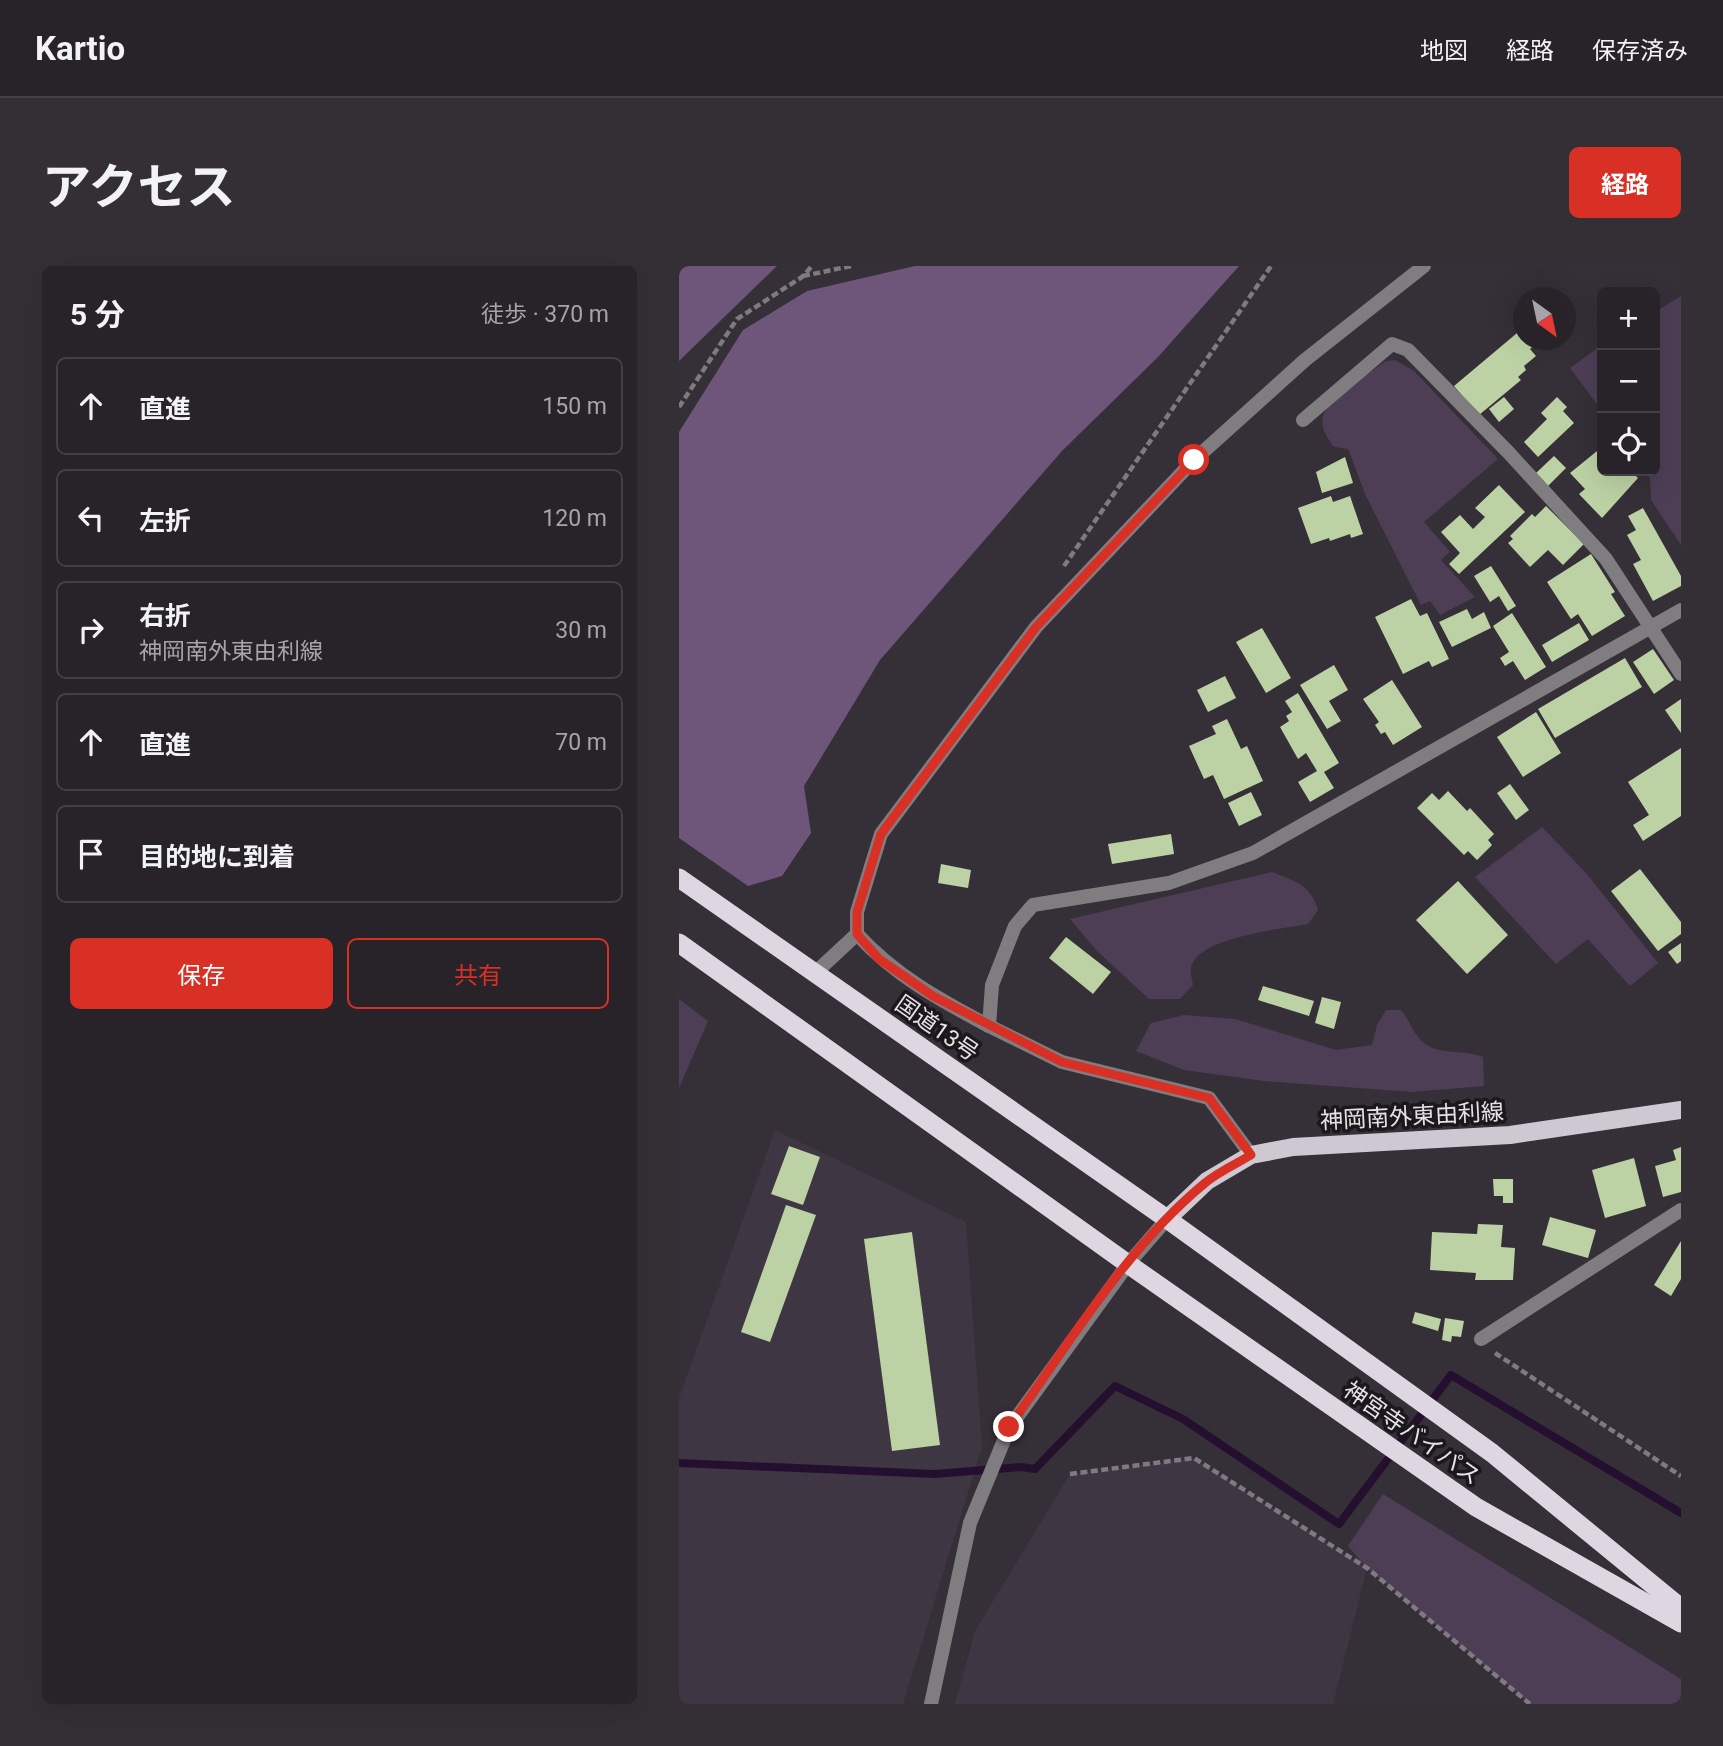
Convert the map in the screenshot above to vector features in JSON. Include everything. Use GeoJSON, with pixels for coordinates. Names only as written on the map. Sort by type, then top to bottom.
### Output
{"type":"FeatureCollection","features":[{"type":"Feature","properties":{"kind":"highway","name":"国道13号"},"geometry":{"type":"LineString","coordinates":[[679,878],[1167,1219]]}},
{"type":"Feature","properties":{"kind":"highway"},"geometry":{"type":"LineString","coordinates":[[679,943],[1128,1264]]}},
{"type":"Feature","properties":{"kind":"highway","name":"神宮寺バイパス"},"geometry":{"type":"LineString","coordinates":[[1167,1219],[1492,1453],[1681,1608]]}},
{"type":"Feature","properties":{"kind":"highway","name":"神宮寺バイパス"},"geometry":{"type":"LineString","coordinates":[[1128,1264],[1476,1507],[1681,1623]]}},
{"type":"Feature","properties":{"kind":"main road","name":"神岡南外東由利線"},"geometry":{"type":"LineString","coordinates":[[1167,1219],[1207,1181],[1251,1155],[1293,1147],[1510,1135],[1681,1110]]}},
{"type":"Feature","properties":{"kind":"street"},"geometry":{"type":"LineString","coordinates":[[1251,1155],[1209,1098],[1062,1062],[922,989],[879,959],[857,934],[857,912],[881,834],[1036,627],[1194,460],[1305,360],[1424,266]]}},
{"type":"Feature","properties":{"kind":"street"},"geometry":{"type":"LineString","coordinates":[[1303,420],[1392,344],[1408,351],[1509,453],[1606,559],[1681,674]]}},
{"type":"Feature","properties":{"kind":"street"},"geometry":{"type":"LineString","coordinates":[[989,1026],[992,985],[1015,926],[1033,905],[1169,883],[1253,853],[1681,610]]}},
{"type":"Feature","properties":{"kind":"street"},"geometry":{"type":"LineString","coordinates":[[815,973],[857,934]]}},
{"type":"Feature","properties":{"kind":"street"},"geometry":{"type":"LineString","coordinates":[[1481,1339],[1681,1210]]}},
{"type":"Feature","properties":{"kind":"street"},"geometry":{"type":"LineString","coordinates":[[931,1704],[970,1522],[1009,1427],[1128,1264],[1167,1219]]}},
{"type":"Feature","properties":{"kind":"path"},"geometry":{"type":"LineString","coordinates":[[679,407],[737,320],[802,276],[812,266]]}},
{"type":"Feature","properties":{"kind":"path"},"geometry":{"type":"LineString","coordinates":[[802,276],[851,266]]}},
{"type":"Feature","properties":{"kind":"path"},"geometry":{"type":"LineString","coordinates":[[1060,572],[1271,266]]}},
{"type":"Feature","properties":{"kind":"path"},"geometry":{"type":"LineString","coordinates":[[1481,1339],[1499,1357],[1681,1476]]}},
{"type":"Feature","properties":{"kind":"path"},"geometry":{"type":"LineString","coordinates":[[1070,1474],[1195,1458],[1367,1569],[1530,1704]]}},
{"type":"Feature","properties":{"kind":"shaded area"},"geometry":{"type":"Polygon","coordinates":[[[679,266],[777,266],[679,361],[679,266]]]}},
{"type":"Feature","properties":{"kind":"shaded area"},"geometry":{"type":"Polygon","coordinates":[[[915,266],[1239,266],[1158,357],[1062,451],[880,660],[804,786],[811,833],[782,876],[748,886],[679,838],[679,432],[743,330],[807,291],[915,266]]]}},
{"type":"Feature","properties":{"kind":"shaded area"},"geometry":{"type":"Polygon","coordinates":[[[1681,296],[1681,545],[1651,500],[1649,476],[1660,476],[1660,309],[1681,296]]]}},
{"type":"Feature","properties":{"kind":"shaded area"},"geometry":{"type":"Polygon","coordinates":[[[1597,349],[1597,404],[1570,368],[1597,349]]]}},
{"type":"Feature","properties":{"kind":"shaded area"},"geometry":{"type":"Polygon","coordinates":[[[1395,360],[1414,371],[1498,459],[1424,522],[1450,552],[1441,560],[1475,597],[1440,615],[1430,601],[1421,605],[1366,496],[1348,449],[1334,447],[1323,425],[1326,410],[1340,395],[1386,361],[1395,360]]]}},
{"type":"Feature","properties":{"kind":"shaded area"},"geometry":{"type":"Polygon","coordinates":[[[1542,827],[1586,873],[1658,963],[1630,986],[1588,939],[1556,964],[1475,877],[1542,827]]]}},
{"type":"Feature","properties":{"kind":"shaded area"},"geometry":{"type":"Polygon","coordinates":[[[1272,872],[1295,881],[1311,895],[1318,910],[1308,924],[1244,936],[1211,947],[1192,964],[1193,985],[1180,999],[1149,999],[1096,950],[1070,919],[1272,872]]]}},
{"type":"Feature","properties":{"kind":"shaded area"},"geometry":{"type":"Polygon","coordinates":[[[679,999],[708,1021],[679,1088],[679,999]]]}},
{"type":"Feature","properties":{"kind":"shaded area"},"geometry":{"type":"Polygon","coordinates":[[[1386,1010],[1401,1010],[1417,1035],[1429,1046],[1483,1057],[1484,1086],[1412,1092],[1264,1081],[1184,1070],[1136,1051],[1151,1023],[1184,1015],[1235,1019],[1336,1050],[1372,1045],[1377,1025],[1386,1010]]]}},
{"type":"Feature","properties":{"kind":"shaded area"},"geometry":{"type":"Polygon","coordinates":[[[775,1130],[966,1222],[982,1447],[903,1704],[679,1704],[679,1398],[775,1130]]]}},
{"type":"Feature","properties":{"kind":"shaded area"},"geometry":{"type":"Polygon","coordinates":[[[1194,1458],[1367,1568],[1333,1704],[955,1704],[975,1631],[1070,1474],[1194,1458]]]}},
{"type":"Feature","properties":{"kind":"shaded area"},"geometry":{"type":"Polygon","coordinates":[[[1383,1494],[1681,1679],[1681,1704],[1530,1704],[1367,1568],[1348,1546],[1383,1494]]]}},
{"type":"Feature","properties":{"kind":"building"},"geometry":{"type":"Polygon","coordinates":[[[1513,336],[1513,350],[1531,350],[1536,356],[1524,366],[1526,370],[1518,377],[1521,380],[1479,415],[1454,386],[1513,336]]]}},
{"type":"Feature","properties":{"kind":"building"},"geometry":{"type":"Polygon","coordinates":[[[1504,397],[1514,409],[1499,422],[1489,409],[1504,397]]]}},
{"type":"Feature","properties":{"kind":"building"},"geometry":{"type":"Polygon","coordinates":[[[1557,397],[1567,407],[1563,411],[1574,423],[1538,457],[1524,442],[1547,419],[1541,413],[1557,397]]]}},
{"type":"Feature","properties":{"kind":"building"},"geometry":{"type":"Polygon","coordinates":[[[1597,451],[1597,476],[1638,478],[1602,518],[1579,494],[1585,489],[1570,473],[1597,451]]]}},
{"type":"Feature","properties":{"kind":"building"},"geometry":{"type":"Polygon","coordinates":[[[1554,456],[1566,468],[1548,486],[1536,473],[1554,456]]]}},
{"type":"Feature","properties":{"kind":"building"},"geometry":{"type":"Polygon","coordinates":[[[1345,457],[1353,483],[1322,493],[1316,472],[1345,457]]]}},
{"type":"Feature","properties":{"kind":"building"},"geometry":{"type":"Polygon","coordinates":[[[1499,485],[1525,512],[1459,574],[1449,564],[1460,553],[1441,532],[1460,515],[1473,529],[1485,517],[1475,508],[1499,485]]]}},
{"type":"Feature","properties":{"kind":"building"},"geometry":{"type":"Polygon","coordinates":[[[1331,496],[1333,502],[1350,496],[1363,534],[1351,538],[1350,534],[1330,541],[1329,538],[1311,544],[1298,508],[1331,496]]]}},
{"type":"Feature","properties":{"kind":"building"},"geometry":{"type":"Polygon","coordinates":[[[1546,506],[1584,544],[1563,565],[1548,550],[1530,567],[1508,543],[1513,539],[1510,536],[1532,514],[1535,517],[1546,506]]]}},
{"type":"Feature","properties":{"kind":"building"},"geometry":{"type":"Polygon","coordinates":[[[1643,508],[1681,576],[1681,586],[1653,601],[1633,564],[1641,560],[1627,535],[1636,530],[1628,516],[1643,508]]]}},
{"type":"Feature","properties":{"kind":"building"},"geometry":{"type":"Polygon","coordinates":[[[1591,554],[1615,592],[1611,594],[1625,616],[1592,636],[1578,614],[1571,619],[1547,582],[1591,554]]]}},
{"type":"Feature","properties":{"kind":"building"},"geometry":{"type":"Polygon","coordinates":[[[1491,566],[1516,606],[1508,611],[1499,596],[1490,602],[1474,576],[1491,566]]]}},
{"type":"Feature","properties":{"kind":"building"},"geometry":{"type":"Polygon","coordinates":[[[1411,599],[1420,616],[1427,613],[1449,659],[1432,667],[1429,661],[1403,674],[1375,617],[1411,599]]]}},
{"type":"Feature","properties":{"kind":"building"},"geometry":{"type":"Polygon","coordinates":[[[1467,609],[1472,619],[1484,612],[1491,628],[1452,647],[1439,622],[1467,609]]]}},
{"type":"Feature","properties":{"kind":"building"},"geometry":{"type":"Polygon","coordinates":[[[1512,613],[1546,667],[1525,680],[1513,661],[1505,666],[1500,658],[1509,652],[1493,626],[1512,613]]]}},
{"type":"Feature","properties":{"kind":"building"},"geometry":{"type":"Polygon","coordinates":[[[1579,623],[1589,640],[1552,662],[1542,645],[1579,623]]]}},
{"type":"Feature","properties":{"kind":"building"},"geometry":{"type":"Polygon","coordinates":[[[1262,628],[1291,678],[1266,693],[1236,642],[1262,628]]]}},
{"type":"Feature","properties":{"kind":"building"},"geometry":{"type":"Polygon","coordinates":[[[1653,649],[1674,680],[1654,694],[1633,662],[1653,649]]]}},
{"type":"Feature","properties":{"kind":"building"},"geometry":{"type":"Polygon","coordinates":[[[1625,658],[1642,687],[1555,738],[1538,709],[1625,658]]]}},
{"type":"Feature","properties":{"kind":"building"},"geometry":{"type":"Polygon","coordinates":[[[1334,665],[1348,690],[1329,701],[1341,721],[1327,729],[1300,685],[1334,665]]]}},
{"type":"Feature","properties":{"kind":"building"},"geometry":{"type":"Polygon","coordinates":[[[1225,676],[1236,698],[1208,712],[1197,690],[1225,676]]]}},
{"type":"Feature","properties":{"kind":"building"},"geometry":{"type":"Polygon","coordinates":[[[1392,680],[1422,727],[1393,745],[1385,732],[1381,734],[1375,725],[1379,722],[1363,699],[1392,680]]]}},
{"type":"Feature","properties":{"kind":"building"},"geometry":{"type":"Polygon","coordinates":[[[1298,693],[1339,763],[1324,772],[1334,788],[1310,802],[1298,782],[1317,771],[1306,753],[1298,759],[1280,727],[1289,721],[1286,716],[1292,712],[1285,701],[1298,693]]]}},
{"type":"Feature","properties":{"kind":"building"},"geometry":{"type":"Polygon","coordinates":[[[1681,699],[1681,733],[1665,710],[1681,699]]]}},
{"type":"Feature","properties":{"kind":"building"},"geometry":{"type":"Polygon","coordinates":[[[1536,712],[1561,753],[1523,777],[1497,737],[1536,712]]]}},
{"type":"Feature","properties":{"kind":"building"},"geometry":{"type":"Polygon","coordinates":[[[1227,719],[1241,749],[1247,746],[1263,781],[1224,799],[1213,775],[1204,779],[1189,746],[1216,734],[1212,726],[1227,719]]]}},
{"type":"Feature","properties":{"kind":"building"},"geometry":{"type":"Polygon","coordinates":[[[1681,748],[1681,816],[1643,841],[1633,825],[1649,815],[1628,782],[1681,748]]]}},
{"type":"Feature","properties":{"kind":"building"},"geometry":{"type":"Polygon","coordinates":[[[1510,784],[1529,810],[1516,820],[1497,793],[1510,784]]]}},
{"type":"Feature","properties":{"kind":"building"},"geometry":{"type":"Polygon","coordinates":[[[1448,791],[1467,811],[1470,808],[1494,834],[1488,840],[1492,845],[1477,860],[1468,851],[1464,855],[1417,808],[1432,793],[1439,800],[1448,791]]]}},
{"type":"Feature","properties":{"kind":"building"},"geometry":{"type":"Polygon","coordinates":[[[1251,792],[1262,815],[1239,826],[1228,803],[1251,792]]]}},
{"type":"Feature","properties":{"kind":"building"},"geometry":{"type":"Polygon","coordinates":[[[1171,834],[1174,854],[1112,864],[1108,844],[1171,834]]]}},
{"type":"Feature","properties":{"kind":"building"},"geometry":{"type":"Polygon","coordinates":[[[941,864],[971,870],[968,888],[938,883],[941,864]]]}},
{"type":"Feature","properties":{"kind":"building"},"geometry":{"type":"Polygon","coordinates":[[[1640,869],[1681,922],[1681,934],[1658,951],[1611,891],[1640,869]]]}},
{"type":"Feature","properties":{"kind":"building"},"geometry":{"type":"Polygon","coordinates":[[[1458,881],[1508,935],[1467,974],[1416,920],[1458,881]]]}},
{"type":"Feature","properties":{"kind":"building"},"geometry":{"type":"Polygon","coordinates":[[[1066,937],[1111,972],[1093,994],[1049,958],[1066,937]]]}},
{"type":"Feature","properties":{"kind":"building"},"geometry":{"type":"Polygon","coordinates":[[[1681,943],[1681,961],[1677,964],[1668,952],[1681,943]]]}},
{"type":"Feature","properties":{"kind":"building"},"geometry":{"type":"Polygon","coordinates":[[[1263,986],[1314,1001],[1309,1016],[1258,1000],[1263,986]]]}},
{"type":"Feature","properties":{"kind":"building"},"geometry":{"type":"Polygon","coordinates":[[[1322,997],[1341,1002],[1334,1029],[1315,1023],[1322,997]]]}},
{"type":"Feature","properties":{"kind":"building"},"geometry":{"type":"Polygon","coordinates":[[[789,1146],[820,1157],[803,1205],[771,1194],[789,1146]]]}},
{"type":"Feature","properties":{"kind":"building"},"geometry":{"type":"Polygon","coordinates":[[[1681,1147],[1681,1192],[1663,1197],[1655,1166],[1676,1160],[1673,1150],[1681,1147]]]}},
{"type":"Feature","properties":{"kind":"building"},"geometry":{"type":"Polygon","coordinates":[[[1634,1158],[1646,1206],[1605,1218],[1592,1170],[1634,1158]]]}},
{"type":"Feature","properties":{"kind":"building"},"geometry":{"type":"Polygon","coordinates":[[[1493,1179],[1513,1179],[1513,1203],[1503,1203],[1503,1196],[1494,1196],[1493,1179]]]}},
{"type":"Feature","properties":{"kind":"building"},"geometry":{"type":"Polygon","coordinates":[[[786,1205],[816,1215],[770,1342],[741,1332],[786,1205]]]}},
{"type":"Feature","properties":{"kind":"building"},"geometry":{"type":"Polygon","coordinates":[[[1550,1217],[1596,1230],[1588,1258],[1542,1245],[1550,1217]]]}},
{"type":"Feature","properties":{"kind":"building"},"geometry":{"type":"Polygon","coordinates":[[[1478,1224],[1503,1225],[1501,1247],[1515,1248],[1513,1280],[1475,1280],[1476,1273],[1430,1270],[1432,1232],[1477,1234],[1478,1224]]]}},
{"type":"Feature","properties":{"kind":"building"},"geometry":{"type":"Polygon","coordinates":[[[912,1232],[940,1445],[892,1451],[864,1239],[912,1232]]]}},
{"type":"Feature","properties":{"kind":"building"},"geometry":{"type":"Polygon","coordinates":[[[1681,1241],[1681,1279],[1671,1296],[1654,1285],[1681,1241]]]}},
{"type":"Feature","properties":{"kind":"building"},"geometry":{"type":"Polygon","coordinates":[[[1415,1312],[1441,1319],[1438,1331],[1412,1323],[1415,1312]]]}},
{"type":"Feature","properties":{"kind":"building"},"geometry":{"type":"Polygon","coordinates":[[[1445,1318],[1464,1321],[1461,1337],[1452,1336],[1451,1342],[1442,1340],[1445,1318]]]}},
{"type":"Feature","properties":{"kind":"waterway"},"geometry":{"type":"LineString","coordinates":[[679,1463],[935,1474],[1022,1467],[1035,1469],[1115,1386],[1183,1419],[1339,1524],[1451,1375],[1681,1513]]}},
{"type":"Feature","properties":{"kind":"route"},"geometry":{"type":"LineString","coordinates":[[1009,1427],[1128,1264],[1167,1219],[1207,1181],[1251,1155],[1209,1098],[1062,1062],[933,996],[879,959],[857,934],[857,912],[881,834],[1036,627],[1194,460]]}}]}
